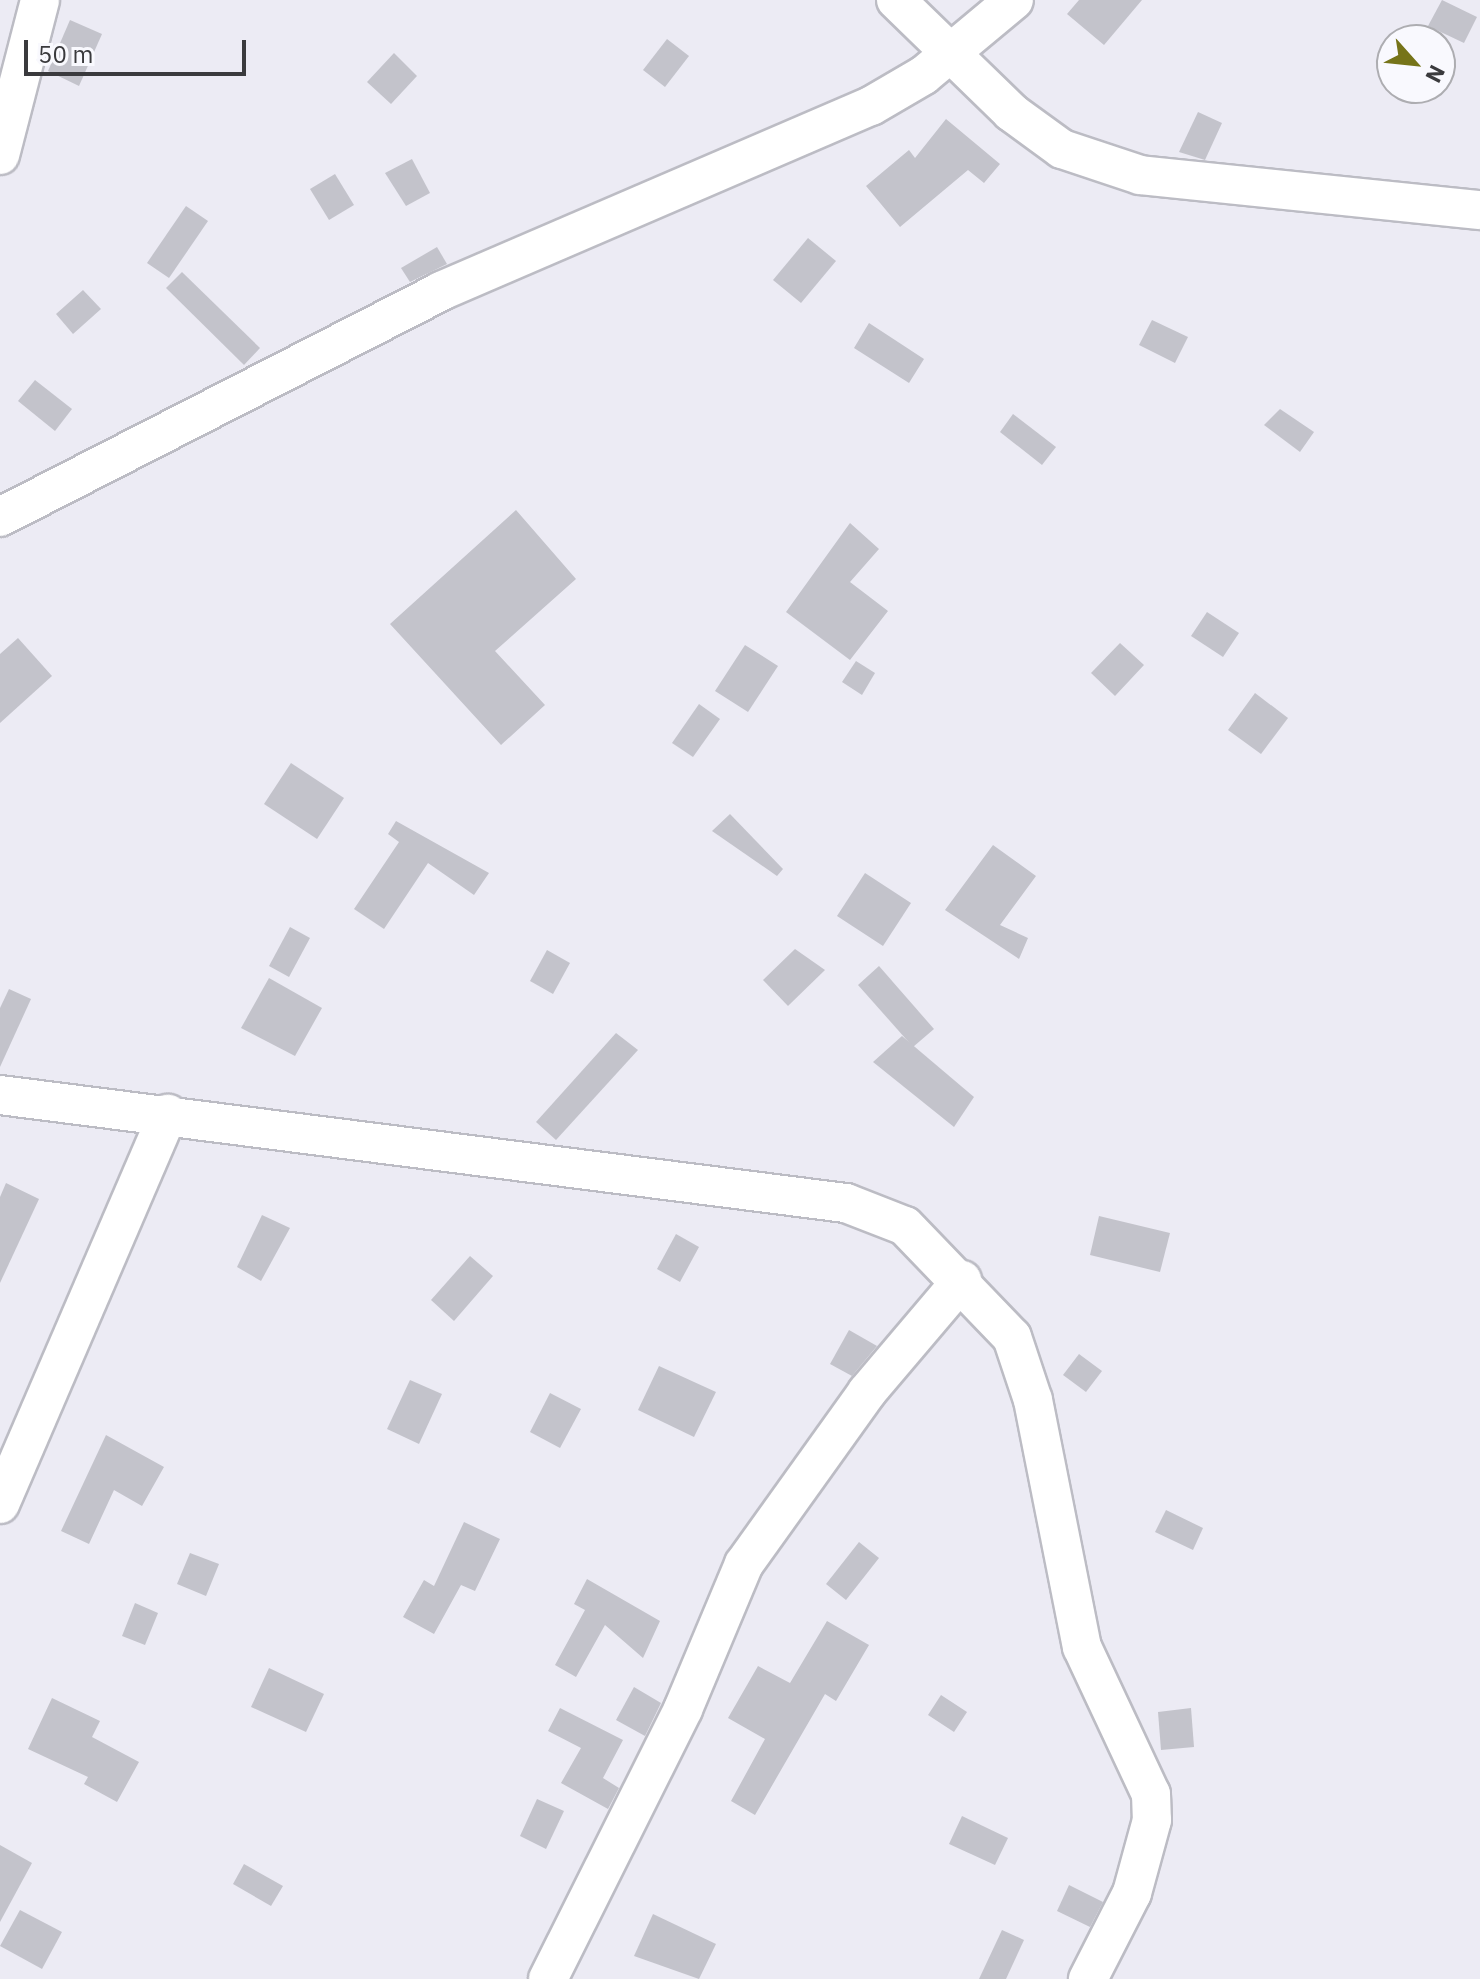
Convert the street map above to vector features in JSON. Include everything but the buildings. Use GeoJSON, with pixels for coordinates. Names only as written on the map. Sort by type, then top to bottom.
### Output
{"type":"FeatureCollection","features":[{"type":"Feature","properties":{"kind":"street"},"geometry":{"type":"LineString","coordinates":[[0,155],[40,0]]}},
{"type":"Feature","properties":{"kind":"street"},"geometry":{"type":"LineString","coordinates":[[896,0],[954,52],[1011,112],[1062,149],[1140,175],[1480,210]]}},
{"type":"Feature","properties":{"kind":"street"},"geometry":{"type":"LineString","coordinates":[[0,517],[441,291],[871,106],[954,52],[1014,0]]}},
{"type":"Feature","properties":{"kind":"street"},"geometry":{"type":"LineString","coordinates":[[0,1095],[168,1114],[846,1203],[905,1226],[962,1280],[1012,1337],[1033,1400],[1082,1647],[1151,1794],[1152,1820],[1132,1893],[1088,1979]]}},
{"type":"Feature","properties":{"kind":"street"},"geometry":{"type":"LineString","coordinates":[[0,1504],[168,1114]]}},
{"type":"Feature","properties":{"kind":"street"},"geometry":{"type":"LineString","coordinates":[[548,1979],[683,1709],[744,1564],[883,1370],[962,1280]]}}]}
